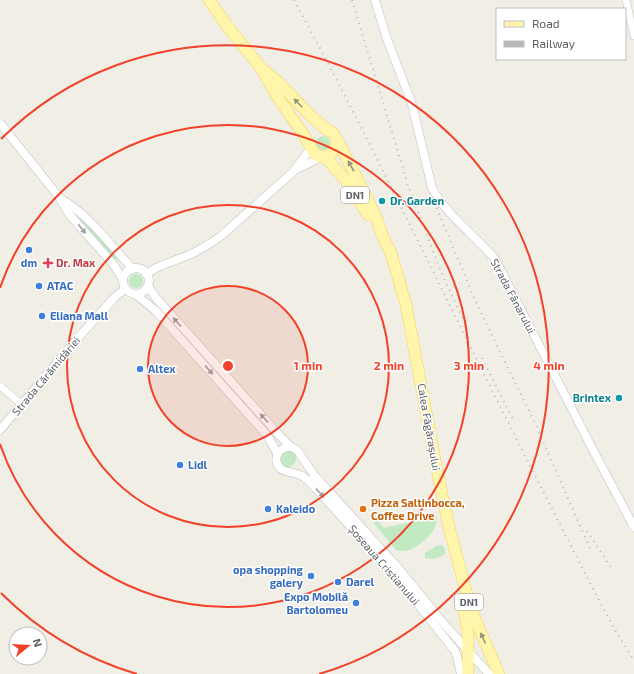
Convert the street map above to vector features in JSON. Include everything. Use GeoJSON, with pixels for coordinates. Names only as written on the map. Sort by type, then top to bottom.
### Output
{"type":"FeatureCollection","features":[{"type":"Feature","properties":{"kind":"main road","name":"Calea Făgărașului"},"geometry":{"type":"LineString","coordinates":[[209,0],[228,27],[261,68],[277,96],[314,153],[323,157],[345,179],[382,235],[391,253],[406,305],[449,527],[471,610],[499,674]]}},
{"type":"Feature","properties":{"kind":"main road","name":"Calea Făgărașului"},"geometry":{"type":"LineString","coordinates":[[261,68],[278,82],[312,117],[333,133],[359,181],[377,219],[382,235]]}},
{"type":"Feature","properties":{"kind":"main road"},"geometry":{"type":"LineString","coordinates":[[310,146],[311,137],[315,132],[326,129]]}},
{"type":"Feature","properties":{"kind":"main road"},"geometry":{"type":"LineString","coordinates":[[323,157],[332,153],[335,149],[337,141]]}},
{"type":"Feature","properties":{"kind":"main road","name":"Calea Făgărașului"},"geometry":{"type":"LineString","coordinates":[[449,527],[448,539],[468,633],[469,652]]}},
{"type":"Feature","properties":{"kind":"main road","name":"DN1"},"geometry":{"type":"LineString","coordinates":[[468,674],[469,652]]}},
{"type":"Feature","properties":{"kind":"street","name":"Strada Fânarului"},"geometry":{"type":"LineString","coordinates":[[375,0],[387,39],[412,104],[432,188],[447,210],[485,247],[495,259],[634,527]]}},
{"type":"Feature","properties":{"kind":"street"},"geometry":{"type":"LineString","coordinates":[[626,0],[634,36]]}},
{"type":"Feature","properties":{"kind":"street"},"geometry":{"type":"LineString","coordinates":[[0,123],[59,197],[69,214],[114,265],[123,280],[125,289],[130,293],[135,294],[141,293],[148,286],[146,274],[141,270],[133,269],[126,273],[123,280]]}},
{"type":"Feature","properties":{"kind":"street"},"geometry":{"type":"LineString","coordinates":[[293,172],[310,146]]}},
{"type":"Feature","properties":{"kind":"street"},"geometry":{"type":"LineString","coordinates":[[146,274],[158,267],[191,254],[215,240],[293,172],[323,157]]}},
{"type":"Feature","properties":{"kind":"street"},"geometry":{"type":"LineString","coordinates":[[59,197],[75,207],[133,269]]}},
{"type":"Feature","properties":{"kind":"street","name":"Șoseaua Cristianului"},"geometry":{"type":"LineString","coordinates":[[148,286],[156,298],[218,367],[291,446],[298,450],[314,475],[400,570],[489,674]]}},
{"type":"Feature","properties":{"kind":"street","name":"Strada Cărămidăriei"},"geometry":{"type":"LineString","coordinates":[[0,430],[115,297],[125,289]]}},
{"type":"Feature","properties":{"kind":"street","name":"Șoseaua Cristianului"},"geometry":{"type":"LineString","coordinates":[[135,294],[155,310],[267,435],[277,453],[276,460],[279,467],[282,470],[301,475],[308,480],[394,574],[455,651],[461,674]]}},
{"type":"Feature","properties":{"kind":"street"},"geometry":{"type":"LineString","coordinates":[[0,386],[22,404]]}},
{"type":"Feature","properties":{"kind":"street"},"geometry":{"type":"LineString","coordinates":[[277,453],[283,448],[291,446]]}},
{"type":"Feature","properties":{"kind":"street"},"geometry":{"type":"LineString","coordinates":[[289,471],[293,471],[299,466],[301,456]]}},
{"type":"Feature","properties":{"kind":"green space"},"geometry":{"type":"Polygon","coordinates":[[[323,136],[328,138],[330,143],[328,148],[323,150],[318,148],[316,143],[318,138],[323,136]]]}},
{"type":"Feature","properties":{"kind":"green space"},"geometry":{"type":"Polygon","coordinates":[[[67,206],[82,218],[118,258],[114,261],[67,206]]]}},
{"type":"Feature","properties":{"kind":"green space"},"geometry":{"type":"Polygon","coordinates":[[[136,274],[141,276],[143,281],[141,286],[136,288],[131,286],[129,281],[131,276],[136,274]]]}},
{"type":"Feature","properties":{"kind":"green space"},"geometry":{"type":"Polygon","coordinates":[[[288,451],[295,456],[296,459],[291,466],[288,467],[281,462],[280,459],[285,452],[288,451]]]}},
{"type":"Feature","properties":{"kind":"green space"},"geometry":{"type":"Polygon","coordinates":[[[437,516],[434,529],[427,538],[417,546],[405,551],[395,549],[373,522],[377,520],[384,528],[437,516]]]}},
{"type":"Feature","properties":{"kind":"green space"},"geometry":{"type":"Polygon","coordinates":[[[442,545],[445,549],[445,554],[431,559],[425,558],[425,553],[436,546],[442,545]]]}},
{"type":"Feature","properties":{"kind":"railway"},"geometry":{"type":"LineString","coordinates":[[294,0],[360,125],[585,574],[615,630],[634,660]]}},
{"type":"Feature","properties":{"kind":"railway"},"geometry":{"type":"LineString","coordinates":[[352,0],[408,185],[441,272],[467,328]]}},
{"type":"Feature","properties":{"kind":"railway"},"geometry":{"type":"LineString","coordinates":[[432,197],[478,307],[534,421],[592,553]]}},
{"type":"Feature","properties":{"kind":"railway"},"geometry":{"type":"LineString","coordinates":[[482,358],[514,421]]}},
{"type":"Feature","properties":{"kind":"railway"},"geometry":{"type":"LineString","coordinates":[[587,531],[612,569]]}},
{"type":"Feature","properties":{"kind":"place","name":"Dr. Garden"},"geometry":{"type":"Point","coordinates":[382,201]}},
{"type":"Feature","properties":{"kind":"place","name":"dm"},"geometry":{"type":"Point","coordinates":[29,250]}},
{"type":"Feature","properties":{"kind":"place","name":"Dr. Max"},"geometry":{"type":"Point","coordinates":[48,263]}},
{"type":"Feature","properties":{"kind":"place","name":"ATAC"},"geometry":{"type":"Point","coordinates":[39,286]}},
{"type":"Feature","properties":{"kind":"place","name":"Eliana Mall"},"geometry":{"type":"Point","coordinates":[42,316]}},
{"type":"Feature","properties":{"kind":"place","name":"Altex"},"geometry":{"type":"Point","coordinates":[140,369]}},
{"type":"Feature","properties":{"kind":"place","name":"Brintex"},"geometry":{"type":"Point","coordinates":[619,398]}},
{"type":"Feature","properties":{"kind":"place","name":"Lidl"},"geometry":{"type":"Point","coordinates":[180,465]}},
{"type":"Feature","properties":{"kind":"place","name":"Kaleido"},"geometry":{"type":"Point","coordinates":[268,509]}},
{"type":"Feature","properties":{"kind":"place","name":"Pizza Saltinbocca, Coffee Drive"},"geometry":{"type":"Point","coordinates":[363,509]}},
{"type":"Feature","properties":{"kind":"place","name":"opa shopping galery"},"geometry":{"type":"Point","coordinates":[311,576]}},
{"type":"Feature","properties":{"kind":"place","name":"Darel"},"geometry":{"type":"Point","coordinates":[338,582]}},
{"type":"Feature","properties":{"kind":"place","name":"Expo Mobilă Bartolomeu"},"geometry":{"type":"Point","coordinates":[356,603]}}]}
